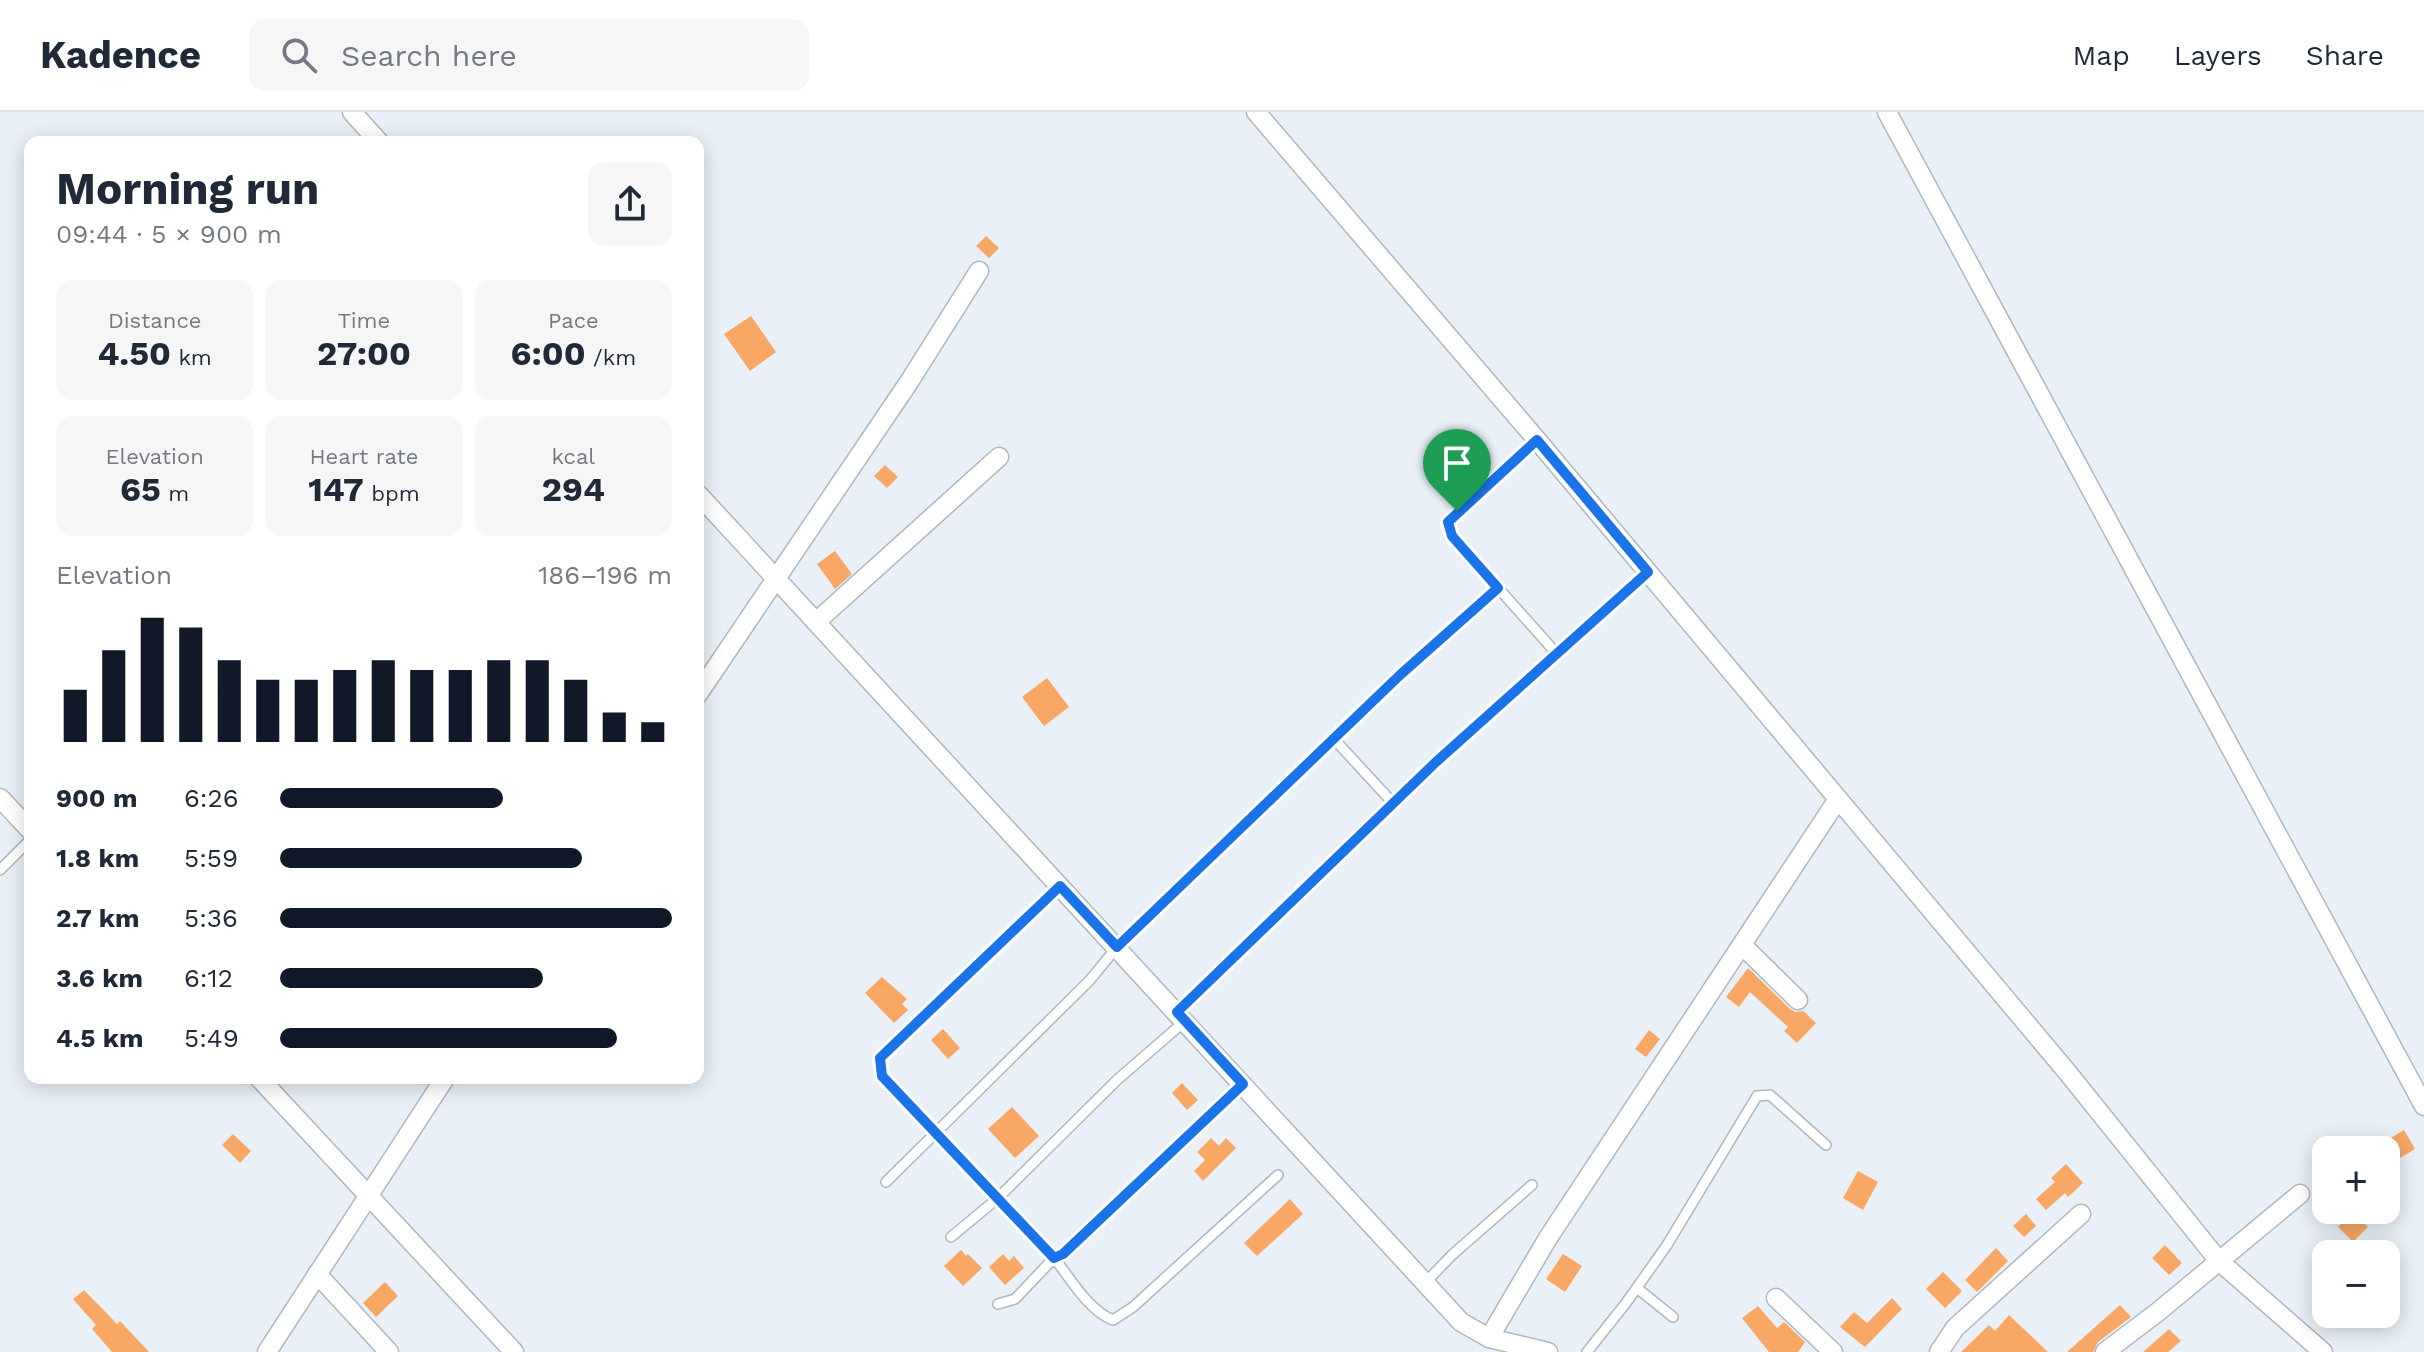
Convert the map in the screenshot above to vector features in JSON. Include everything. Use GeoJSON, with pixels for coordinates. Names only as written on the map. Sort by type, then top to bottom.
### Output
{"type":"FeatureCollection","features":[{"type":"Feature","properties":{"kind":"street"},"geometry":{"type":"LineString","coordinates":[[352,112],[374,136]]}},
{"type":"Feature","properties":{"kind":"street"},"geometry":{"type":"LineString","coordinates":[[1256,112],[1537,440],[2068,1073],[2219,1261],[2323,1352]]}},
{"type":"Feature","properties":{"kind":"street"},"geometry":{"type":"LineString","coordinates":[[1887,112],[2424,1106]]}},
{"type":"Feature","properties":{"kind":"street"},"geometry":{"type":"LineString","coordinates":[[704,685],[909,382],[979,271]]}},
{"type":"Feature","properties":{"kind":"street"},"geometry":{"type":"LineString","coordinates":[[816,622],[999,457]]}},
{"type":"Feature","properties":{"kind":"street"},"geometry":{"type":"LineString","coordinates":[[704,501],[1461,1322],[1489,1338],[1548,1352]]}},
{"type":"Feature","properties":{"kind":"street"},"geometry":{"type":"LineString","coordinates":[[0,798],[24,824]]}},
{"type":"Feature","properties":{"kind":"street"},"geometry":{"type":"LineString","coordinates":[[1489,1338],[1572,1201],[1838,799]]}},
{"type":"Feature","properties":{"kind":"street"},"geometry":{"type":"LineString","coordinates":[[1743,946],[1798,1000]]}},
{"type":"Feature","properties":{"kind":"street"},"geometry":{"type":"LineString","coordinates":[[265,1084],[514,1352]]}},
{"type":"Feature","properties":{"kind":"street"},"geometry":{"type":"LineString","coordinates":[[267,1352],[441,1084]]}},
{"type":"Feature","properties":{"kind":"street"},"geometry":{"type":"LineString","coordinates":[[2105,1352],[2300,1194]]}},
{"type":"Feature","properties":{"kind":"street"},"geometry":{"type":"LineString","coordinates":[[1939,1352],[1955,1328],[2081,1214]]}},
{"type":"Feature","properties":{"kind":"street"},"geometry":{"type":"LineString","coordinates":[[317,1274],[389,1352]]}},
{"type":"Feature","properties":{"kind":"street"},"geometry":{"type":"LineString","coordinates":[[1776,1298],[1833,1352]]}},
{"type":"Feature","properties":{"kind":"lane"},"geometry":{"type":"LineString","coordinates":[[1537,440],[1448,522],[1452,536],[1557,654]]}},
{"type":"Feature","properties":{"kind":"lane"},"geometry":{"type":"LineString","coordinates":[[951,1237],[998,1198],[1393,803],[1648,572]]}},
{"type":"Feature","properties":{"kind":"lane"},"geometry":{"type":"LineString","coordinates":[[886,1182],[1090,980],[1117,947],[1333,738],[1498,588]]}},
{"type":"Feature","properties":{"kind":"lane"},"geometry":{"type":"LineString","coordinates":[[1333,738],[1393,803]]}},
{"type":"Feature","properties":{"kind":"lane"},"geometry":{"type":"LineString","coordinates":[[0,870],[24,846]]}},
{"type":"Feature","properties":{"kind":"lane"},"geometry":{"type":"LineString","coordinates":[[1060,886],[880,1058],[882,1076],[1054,1258],[1103,1316],[1113,1320],[1133,1307],[1278,1175]]}},
{"type":"Feature","properties":{"kind":"lane"},"geometry":{"type":"LineString","coordinates":[[998,1304],[1015,1299],[1054,1258],[1063,1254],[1243,1084]]}},
{"type":"Feature","properties":{"kind":"lane"},"geometry":{"type":"LineString","coordinates":[[1587,1352],[1667,1245],[1757,1096],[1770,1095],[1826,1145]]}},
{"type":"Feature","properties":{"kind":"lane"},"geometry":{"type":"LineString","coordinates":[[1425,1283],[1452,1255],[1532,1185]]}},
{"type":"Feature","properties":{"kind":"lane"},"geometry":{"type":"LineString","coordinates":[[1637,1288],[1673,1317]]}},
{"type":"Feature","properties":{"kind":"building"},"geometry":{"type":"Polygon","coordinates":[[[986,236],[999,248],[989,258],[976,246],[986,236]]]}},
{"type":"Feature","properties":{"kind":"building"},"geometry":{"type":"Polygon","coordinates":[[[751,316],[776,352],[750,371],[724,334],[751,316]]]}},
{"type":"Feature","properties":{"kind":"building"},"geometry":{"type":"Polygon","coordinates":[[[885,465],[898,477],[887,488],[874,476],[885,465]]]}},
{"type":"Feature","properties":{"kind":"building"},"geometry":{"type":"Polygon","coordinates":[[[835,551],[852,574],[835,589],[817,564],[835,551]]]}},
{"type":"Feature","properties":{"kind":"building"},"geometry":{"type":"Polygon","coordinates":[[[1047,678],[1069,707],[1044,726],[1022,697],[1047,678]]]}},
{"type":"Feature","properties":{"kind":"building"},"geometry":{"type":"Polygon","coordinates":[[[1748,968],[1790,1009],[1803,1011],[1816,1023],[1797,1043],[1784,1031],[1788,1027],[1750,992],[1739,1007],[1726,997],[1748,968]]]}},
{"type":"Feature","properties":{"kind":"building"},"geometry":{"type":"Polygon","coordinates":[[[882,977],[907,999],[902,1004],[908,1010],[894,1023],[865,993],[882,977]]]}},
{"type":"Feature","properties":{"kind":"building"},"geometry":{"type":"Polygon","coordinates":[[[943,1029],[960,1048],[948,1059],[931,1040],[943,1029]]]}},
{"type":"Feature","properties":{"kind":"building"},"geometry":{"type":"Polygon","coordinates":[[[1649,1030],[1660,1039],[1646,1057],[1635,1049],[1649,1030]]]}},
{"type":"Feature","properties":{"kind":"building"},"geometry":{"type":"Polygon","coordinates":[[[1182,1083],[1198,1100],[1187,1110],[1172,1093],[1182,1083]]]}},
{"type":"Feature","properties":{"kind":"building"},"geometry":{"type":"Polygon","coordinates":[[[1012,1107],[1039,1136],[1015,1158],[988,1129],[1012,1107]]]}},
{"type":"Feature","properties":{"kind":"building"},"geometry":{"type":"Polygon","coordinates":[[[2404,1130],[2415,1149],[2400,1158],[2400,1136],[2394,1136],[2404,1130]]]}},
{"type":"Feature","properties":{"kind":"building"},"geometry":{"type":"Polygon","coordinates":[[[233,1134],[251,1151],[240,1163],[222,1145],[233,1134]]]}},
{"type":"Feature","properties":{"kind":"building"},"geometry":{"type":"Polygon","coordinates":[[[1211,1138],[1219,1146],[1226,1138],[1236,1148],[1203,1181],[1194,1171],[1205,1160],[1197,1152],[1211,1138]]]}},
{"type":"Feature","properties":{"kind":"building"},"geometry":{"type":"Polygon","coordinates":[[[2066,1164],[2083,1183],[2068,1197],[2065,1193],[2046,1210],[2036,1199],[2055,1182],[2051,1178],[2066,1164]]]}},
{"type":"Feature","properties":{"kind":"building"},"geometry":{"type":"Polygon","coordinates":[[[1858,1171],[1878,1182],[1863,1210],[1843,1198],[1858,1171]]]}},
{"type":"Feature","properties":{"kind":"building"},"geometry":{"type":"Polygon","coordinates":[[[1290,1199],[1303,1214],[1257,1256],[1244,1243],[1290,1199]]]}},
{"type":"Feature","properties":{"kind":"building"},"geometry":{"type":"Polygon","coordinates":[[[2026,1214],[2036,1226],[2024,1237],[2013,1226],[2026,1214]]]}},
{"type":"Feature","properties":{"kind":"building"},"geometry":{"type":"Polygon","coordinates":[[[2341,1224],[2365,1224],[2368,1227],[2355,1240],[2351,1240],[2338,1227],[2341,1224]]]}},
{"type":"Feature","properties":{"kind":"building"},"geometry":{"type":"Polygon","coordinates":[[[2165,1245],[2182,1263],[2169,1275],[2152,1258],[2165,1245]]]}},
{"type":"Feature","properties":{"kind":"building"},"geometry":{"type":"Polygon","coordinates":[[[1996,1248],[2008,1261],[1977,1292],[1965,1280],[1996,1248]]]}},
{"type":"Feature","properties":{"kind":"building"},"geometry":{"type":"Polygon","coordinates":[[[961,1250],[982,1268],[963,1286],[944,1266],[961,1250]]]}},
{"type":"Feature","properties":{"kind":"building"},"geometry":{"type":"Polygon","coordinates":[[[1003,1254],[1009,1261],[1014,1256],[1024,1268],[1005,1285],[989,1267],[1003,1254]]]}},
{"type":"Feature","properties":{"kind":"building"},"geometry":{"type":"Polygon","coordinates":[[[1563,1254],[1582,1266],[1565,1292],[1546,1279],[1563,1254]]]}},
{"type":"Feature","properties":{"kind":"building"},"geometry":{"type":"Polygon","coordinates":[[[1943,1272],[1962,1291],[1945,1308],[1926,1289],[1943,1272]]]}},
{"type":"Feature","properties":{"kind":"building"},"geometry":{"type":"Polygon","coordinates":[[[385,1282],[398,1296],[376,1317],[363,1303],[385,1282]]]}},
{"type":"Feature","properties":{"kind":"building"},"geometry":{"type":"Polygon","coordinates":[[[84,1290],[117,1324],[120,1321],[149,1352],[112,1352],[92,1329],[96,1325],[73,1299],[84,1290]]]}},
{"type":"Feature","properties":{"kind":"building"},"geometry":{"type":"Polygon","coordinates":[[[1892,1298],[1902,1309],[1865,1347],[1840,1327],[1854,1312],[1867,1323],[1892,1298]]]}},
{"type":"Feature","properties":{"kind":"building"},"geometry":{"type":"Polygon","coordinates":[[[2120,1305],[2131,1317],[2098,1342],[2093,1352],[2067,1352],[2120,1305]]]}},
{"type":"Feature","properties":{"kind":"building"},"geometry":{"type":"Polygon","coordinates":[[[1758,1306],[1777,1328],[1784,1322],[1805,1342],[1798,1352],[1769,1352],[1742,1318],[1758,1306]]]}},
{"type":"Feature","properties":{"kind":"building"},"geometry":{"type":"Polygon","coordinates":[[[2009,1315],[2048,1352],[1961,1352],[1989,1325],[1995,1331],[2009,1315]]]}},
{"type":"Feature","properties":{"kind":"building"},"geometry":{"type":"Polygon","coordinates":[[[2169,1329],[2181,1341],[2168,1352],[2143,1352],[2169,1329]]]}},
{"type":"Feature","properties":{"kind":"route"},"geometry":{"type":"LineString","coordinates":[[1537,440],[1648,572],[1436,762],[1177,1012],[1243,1084],[1063,1254],[1054,1258],[882,1076],[880,1058],[1060,886],[1117,947],[1333,738],[1498,588],[1452,536],[1448,522],[1457,511],[1537,440]]}}]}
